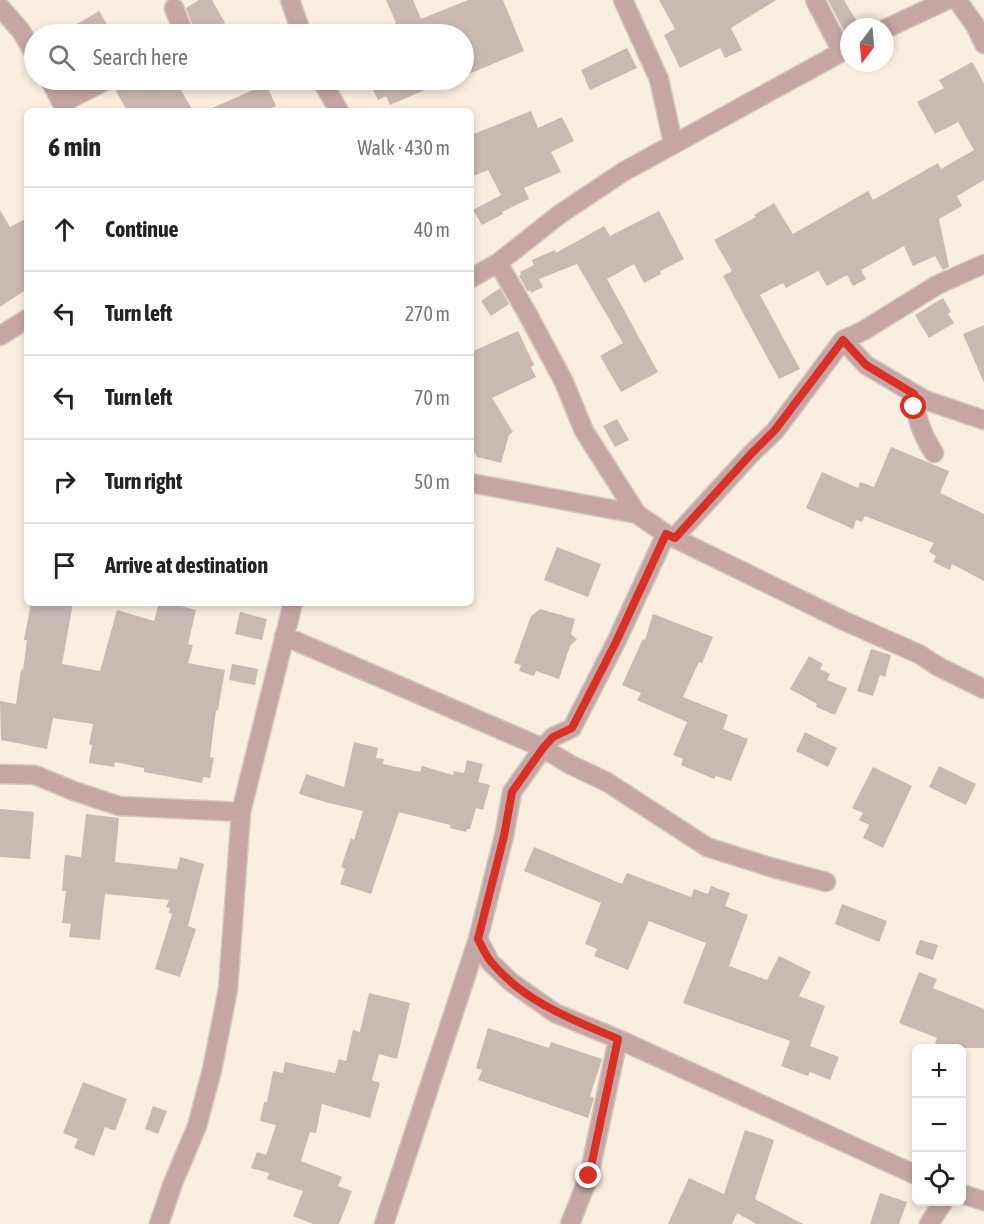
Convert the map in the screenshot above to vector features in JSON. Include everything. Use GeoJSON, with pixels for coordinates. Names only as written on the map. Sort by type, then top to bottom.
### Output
{"type":"FeatureCollection","features":[{"type":"Feature","properties":{"kind":"street"},"geometry":{"type":"LineString","coordinates":[[290,0],[298,24]]}},
{"type":"Feature","properties":{"kind":"street"},"geometry":{"type":"LineString","coordinates":[[623,0],[659,79],[673,143]]}},
{"type":"Feature","properties":{"kind":"street"},"geometry":{"type":"LineString","coordinates":[[815,0],[840,42]]}},
{"type":"Feature","properties":{"kind":"street"},"geometry":{"type":"LineString","coordinates":[[894,25],[946,0]]}},
{"type":"Feature","properties":{"kind":"street"},"geometry":{"type":"LineString","coordinates":[[957,0],[975,25],[984,44]]}},
{"type":"Feature","properties":{"kind":"street"},"geometry":{"type":"LineString","coordinates":[[0,7],[24,36]]}},
{"type":"Feature","properties":{"kind":"street"},"geometry":{"type":"LineString","coordinates":[[174,8],[180,24]]}},
{"type":"Feature","properties":{"kind":"street"},"geometry":{"type":"LineString","coordinates":[[474,276],[498,263],[560,214],[623,172],[840,53]]}},
{"type":"Feature","properties":{"kind":"street"},"geometry":{"type":"LineString","coordinates":[[55,90],[64,107],[91,90]]}},
{"type":"Feature","properties":{"kind":"street"},"geometry":{"type":"LineString","coordinates":[[327,90],[337,108]]}},
{"type":"Feature","properties":{"kind":"street"},"geometry":{"type":"LineString","coordinates":[[498,263],[564,382],[584,431],[637,514]]}},
{"type":"Feature","properties":{"kind":"street"},"geometry":{"type":"LineString","coordinates":[[384,1224],[478,939],[504,836],[512,792],[553,737],[572,728],[670,536],[775,430],[843,340],[863,331],[937,285],[984,264]]}},
{"type":"Feature","properties":{"kind":"street"},"geometry":{"type":"LineString","coordinates":[[0,336],[24,321]]}},
{"type":"Feature","properties":{"kind":"street"},"geometry":{"type":"LineString","coordinates":[[843,340],[866,365],[914,394],[984,420]]}},
{"type":"Feature","properties":{"kind":"street"},"geometry":{"type":"LineString","coordinates":[[914,394],[914,407],[924,438],[934,453]]}},
{"type":"Feature","properties":{"kind":"street"},"geometry":{"type":"LineString","coordinates":[[474,484],[637,514],[670,536],[843,620],[910,649],[939,667],[984,689]]}},
{"type":"Feature","properties":{"kind":"street"},"geometry":{"type":"LineString","coordinates":[[159,1224],[197,1126],[212,1070],[228,989],[241,812],[292,606]]}},
{"type":"Feature","properties":{"kind":"street"},"geometry":{"type":"LineString","coordinates":[[284,636],[543,748],[571,765],[607,782],[707,847],[826,882]]}},
{"type":"Feature","properties":{"kind":"street"},"geometry":{"type":"LineString","coordinates":[[0,774],[35,775],[118,806],[241,812]]}},
{"type":"Feature","properties":{"kind":"street"},"geometry":{"type":"LineString","coordinates":[[478,939],[490,962],[511,982],[555,1013],[618,1039],[912,1173]]}},
{"type":"Feature","properties":{"kind":"street"},"geometry":{"type":"LineString","coordinates":[[570,1224],[589,1176],[618,1039]]}},
{"type":"Feature","properties":{"kind":"street"},"geometry":{"type":"LineString","coordinates":[[966,1195],[984,1201]]}},
{"type":"Feature","properties":{"kind":"street"},"geometry":{"type":"LineString","coordinates":[[929,1224],[940,1206]]}},
{"type":"Feature","properties":{"kind":"building"},"geometry":{"type":"Polygon","coordinates":[[[199,0],[212,0],[225,23],[192,24],[186,8],[199,0]]]}},
{"type":"Feature","properties":{"kind":"building"},"geometry":{"type":"Polygon","coordinates":[[[386,0],[413,0],[421,19],[468,0],[503,0],[524,51],[474,72],[474,24],[394,24],[396,23],[386,0]]]}},
{"type":"Feature","properties":{"kind":"building"},"geometry":{"type":"Polygon","coordinates":[[[659,0],[776,0],[731,28],[742,50],[725,58],[720,48],[680,68],[664,35],[675,29],[659,0]]]}},
{"type":"Feature","properties":{"kind":"building"},"geometry":{"type":"Polygon","coordinates":[[[828,0],[844,0],[855,18],[840,18],[840,23],[828,0]]]}},
{"type":"Feature","properties":{"kind":"building"},"geometry":{"type":"Polygon","coordinates":[[[99,11],[107,24],[77,24],[99,11]]]}},
{"type":"Feature","properties":{"kind":"building"},"geometry":{"type":"Polygon","coordinates":[[[627,48],[637,68],[590,90],[581,70],[627,48]]]}},
{"type":"Feature","properties":{"kind":"building"},"geometry":{"type":"Polygon","coordinates":[[[972,62],[984,83],[984,180],[957,196],[962,206],[939,219],[949,267],[943,270],[935,256],[913,266],[904,246],[861,270],[866,279],[853,286],[847,275],[827,286],[818,271],[786,288],[783,283],[760,295],[800,369],[779,379],[723,276],[732,271],[714,240],[756,217],[754,215],[774,203],[793,234],[868,191],[873,200],[938,163],[941,169],[974,150],[958,122],[935,134],[917,102],[944,88],[939,80],[972,62]]]}},
{"type":"Feature","properties":{"kind":"building"},"geometry":{"type":"Polygon","coordinates":[[[181,90],[191,108],[125,108],[116,91],[181,90]]]}},
{"type":"Feature","properties":{"kind":"building"},"geometry":{"type":"Polygon","coordinates":[[[253,90],[269,90],[276,106],[272,108],[213,108],[253,90]]]}},
{"type":"Feature","properties":{"kind":"building"},"geometry":{"type":"Polygon","coordinates":[[[373,90],[425,90],[390,105],[386,96],[378,100],[373,90]]]}},
{"type":"Feature","properties":{"kind":"building"},"geometry":{"type":"Polygon","coordinates":[[[531,111],[538,128],[562,117],[574,141],[551,152],[561,172],[524,188],[529,199],[482,225],[474,209],[501,195],[488,170],[474,176],[474,134],[531,111]]]}},
{"type":"Feature","properties":{"kind":"building"},"geometry":{"type":"Polygon","coordinates":[[[0,210],[10,227],[24,220],[24,291],[0,307],[0,210]]]}},
{"type":"Feature","properties":{"kind":"building"},"geometry":{"type":"Polygon","coordinates":[[[659,211],[684,259],[660,271],[661,274],[644,283],[634,264],[607,279],[658,372],[621,392],[600,356],[623,343],[577,264],[539,279],[543,287],[531,293],[530,290],[528,292],[519,276],[520,272],[534,265],[532,260],[555,250],[556,253],[604,226],[610,236],[659,211]]]}},
{"type":"Feature","properties":{"kind":"building"},"geometry":{"type":"Polygon","coordinates":[[[500,288],[509,304],[491,316],[481,301],[500,288]]]}},
{"type":"Feature","properties":{"kind":"building"},"geometry":{"type":"Polygon","coordinates":[[[943,298],[951,312],[948,314],[954,323],[929,338],[915,315],[943,298]]]}},
{"type":"Feature","properties":{"kind":"building"},"geometry":{"type":"Polygon","coordinates":[[[984,325],[984,383],[963,334],[984,325]]]}},
{"type":"Feature","properties":{"kind":"building"},"geometry":{"type":"Polygon","coordinates":[[[518,331],[534,365],[531,367],[536,377],[492,398],[513,432],[509,435],[501,463],[477,457],[474,452],[474,351],[518,331]]]}},
{"type":"Feature","properties":{"kind":"building"},"geometry":{"type":"Polygon","coordinates":[[[617,419],[629,440],[615,447],[603,426],[617,419]]]}},
{"type":"Feature","properties":{"kind":"building"},"geometry":{"type":"Polygon","coordinates":[[[891,447],[949,471],[940,493],[984,514],[984,581],[952,564],[950,570],[933,562],[936,556],[929,552],[934,543],[865,516],[862,522],[856,520],[853,529],[806,508],[822,472],[858,488],[860,482],[874,487],[891,447]]]}},
{"type":"Feature","properties":{"kind":"building"},"geometry":{"type":"Polygon","coordinates":[[[557,547],[601,564],[588,597],[544,580],[557,547]]]}},
{"type":"Feature","properties":{"kind":"building"},"geometry":{"type":"Polygon","coordinates":[[[30,606],[72,606],[62,664],[100,671],[117,610],[154,621],[158,606],[181,606],[196,610],[188,644],[193,645],[188,663],[225,670],[218,710],[216,710],[210,757],[214,758],[210,778],[203,777],[202,783],[144,772],[144,768],[115,762],[114,767],[89,763],[92,745],[89,744],[93,724],[53,718],[47,749],[1,740],[0,701],[16,704],[27,640],[24,640],[30,606]]]}},
{"type":"Feature","properties":{"kind":"building"},"geometry":{"type":"Polygon","coordinates":[[[540,609],[575,619],[571,634],[577,639],[570,646],[559,679],[536,671],[534,676],[519,671],[521,665],[514,663],[531,616],[540,609]]]}},
{"type":"Feature","properties":{"kind":"building"},"geometry":{"type":"Polygon","coordinates":[[[240,612],[267,619],[262,640],[235,634],[240,612]]]}},
{"type":"Feature","properties":{"kind":"building"},"geometry":{"type":"Polygon","coordinates":[[[653,614],[713,637],[683,697],[728,715],[723,729],[748,739],[731,781],[716,776],[714,779],[681,765],[683,759],[673,755],[687,722],[637,700],[641,693],[622,685],[643,639],[645,640],[653,614]]]}},
{"type":"Feature","properties":{"kind":"building"},"geometry":{"type":"Polygon","coordinates":[[[871,649],[891,655],[885,677],[880,675],[873,696],[857,691],[871,649]]]}},
{"type":"Feature","properties":{"kind":"building"},"geometry":{"type":"Polygon","coordinates":[[[809,656],[823,664],[820,669],[830,674],[827,680],[847,688],[835,715],[816,707],[817,704],[790,689],[809,656]]]}},
{"type":"Feature","properties":{"kind":"building"},"geometry":{"type":"Polygon","coordinates":[[[232,664],[258,669],[255,685],[229,680],[232,664]]]}},
{"type":"Feature","properties":{"kind":"building"},"geometry":{"type":"Polygon","coordinates":[[[805,732],[837,748],[828,767],[796,751],[805,732]]]}},
{"type":"Feature","properties":{"kind":"building"},"geometry":{"type":"Polygon","coordinates":[[[354,742],[378,748],[376,758],[384,759],[383,764],[420,772],[422,766],[453,775],[454,771],[464,773],[467,760],[483,764],[478,782],[490,785],[483,810],[476,808],[470,829],[466,832],[450,828],[450,825],[399,812],[371,894],[340,884],[345,869],[341,867],[351,838],[354,840],[363,811],[299,794],[306,774],[344,787],[354,742]]]}},
{"type":"Feature","properties":{"kind":"building"},"geometry":{"type":"Polygon","coordinates":[[[939,766],[976,784],[966,805],[929,787],[939,766]]]}},
{"type":"Feature","properties":{"kind":"building"},"geometry":{"type":"Polygon","coordinates":[[[873,767],[912,786],[883,848],[863,838],[869,825],[859,820],[863,813],[852,808],[873,767]]]}},
{"type":"Feature","properties":{"kind":"building"},"geometry":{"type":"Polygon","coordinates":[[[0,809],[34,812],[30,859],[0,857],[0,809]]]}},
{"type":"Feature","properties":{"kind":"building"},"geometry":{"type":"Polygon","coordinates":[[[86,814],[119,818],[115,862],[177,869],[180,857],[204,864],[188,926],[196,929],[180,977],[155,969],[172,914],[169,913],[170,908],[166,907],[169,900],[105,894],[100,940],[69,937],[71,924],[62,923],[66,891],[62,891],[65,855],[81,857],[86,814]]]}},
{"type":"Feature","properties":{"kind":"building"},"geometry":{"type":"Polygon","coordinates":[[[534,847],[622,884],[627,873],[691,897],[694,889],[708,894],[711,886],[730,893],[725,906],[748,915],[729,966],[767,980],[779,956],[811,972],[799,996],[825,1006],[810,1046],[839,1057],[830,1080],[810,1072],[808,1076],[781,1066],[790,1041],[683,1003],[706,943],[649,921],[628,970],[594,956],[597,949],[585,944],[601,903],[524,871],[534,847]]]}},
{"type":"Feature","properties":{"kind":"building"},"geometry":{"type":"Polygon","coordinates":[[[842,904],[887,921],[879,942],[835,924],[842,904]]]}},
{"type":"Feature","properties":{"kind":"building"},"geometry":{"type":"Polygon","coordinates":[[[920,940],[938,945],[933,960],[915,954],[920,940]]]}},
{"type":"Feature","properties":{"kind":"building"},"geometry":{"type":"Polygon","coordinates":[[[919,972],[937,979],[933,988],[984,1009],[984,1048],[966,1048],[966,1044],[938,1044],[935,1043],[937,1038],[899,1023],[919,972]]]}},
{"type":"Feature","properties":{"kind":"building"},"geometry":{"type":"Polygon","coordinates":[[[369,993],[410,1003],[397,1059],[379,1054],[372,1080],[380,1083],[370,1118],[322,1104],[316,1133],[310,1132],[301,1161],[342,1177],[338,1186],[352,1191],[339,1224],[313,1224],[293,1216],[303,1191],[267,1179],[269,1173],[251,1168],[257,1152],[266,1155],[276,1125],[260,1121],[264,1102],[267,1102],[273,1071],[283,1073],[285,1062],[335,1073],[339,1059],[346,1061],[353,1030],[360,1032],[369,993]]]}},
{"type":"Feature","properties":{"kind":"building"},"geometry":{"type":"Polygon","coordinates":[[[488,1028],[549,1048],[551,1042],[602,1059],[590,1096],[594,1098],[588,1118],[478,1080],[482,1070],[476,1068],[488,1028]]]}},
{"type":"Feature","properties":{"kind":"building"},"geometry":{"type":"Polygon","coordinates":[[[83,1082],[127,1099],[115,1131],[105,1127],[94,1156],[74,1148],[78,1139],[63,1133],[83,1082]]]}},
{"type":"Feature","properties":{"kind":"building"},"geometry":{"type":"Polygon","coordinates":[[[153,1106],[167,1111],[158,1134],[145,1129],[153,1106]]]}},
{"type":"Feature","properties":{"kind":"building"},"geometry":{"type":"Polygon","coordinates":[[[745,1130],[774,1140],[755,1199],[803,1224],[756,1224],[737,1213],[732,1224],[668,1224],[689,1178],[724,1194],[745,1130]]]}},
{"type":"Feature","properties":{"kind":"building"},"geometry":{"type":"Polygon","coordinates":[[[880,1193],[907,1202],[899,1224],[870,1224],[880,1193]]]}},
{"type":"Feature","properties":{"kind":"route"},"geometry":{"type":"LineString","coordinates":[[589,1176],[618,1039],[555,1013],[511,982],[490,962],[478,939],[504,836],[512,792],[553,737],[572,728],[616,642],[666,534],[675,538],[775,430],[843,340],[866,365],[914,394],[914,407]]}}]}
